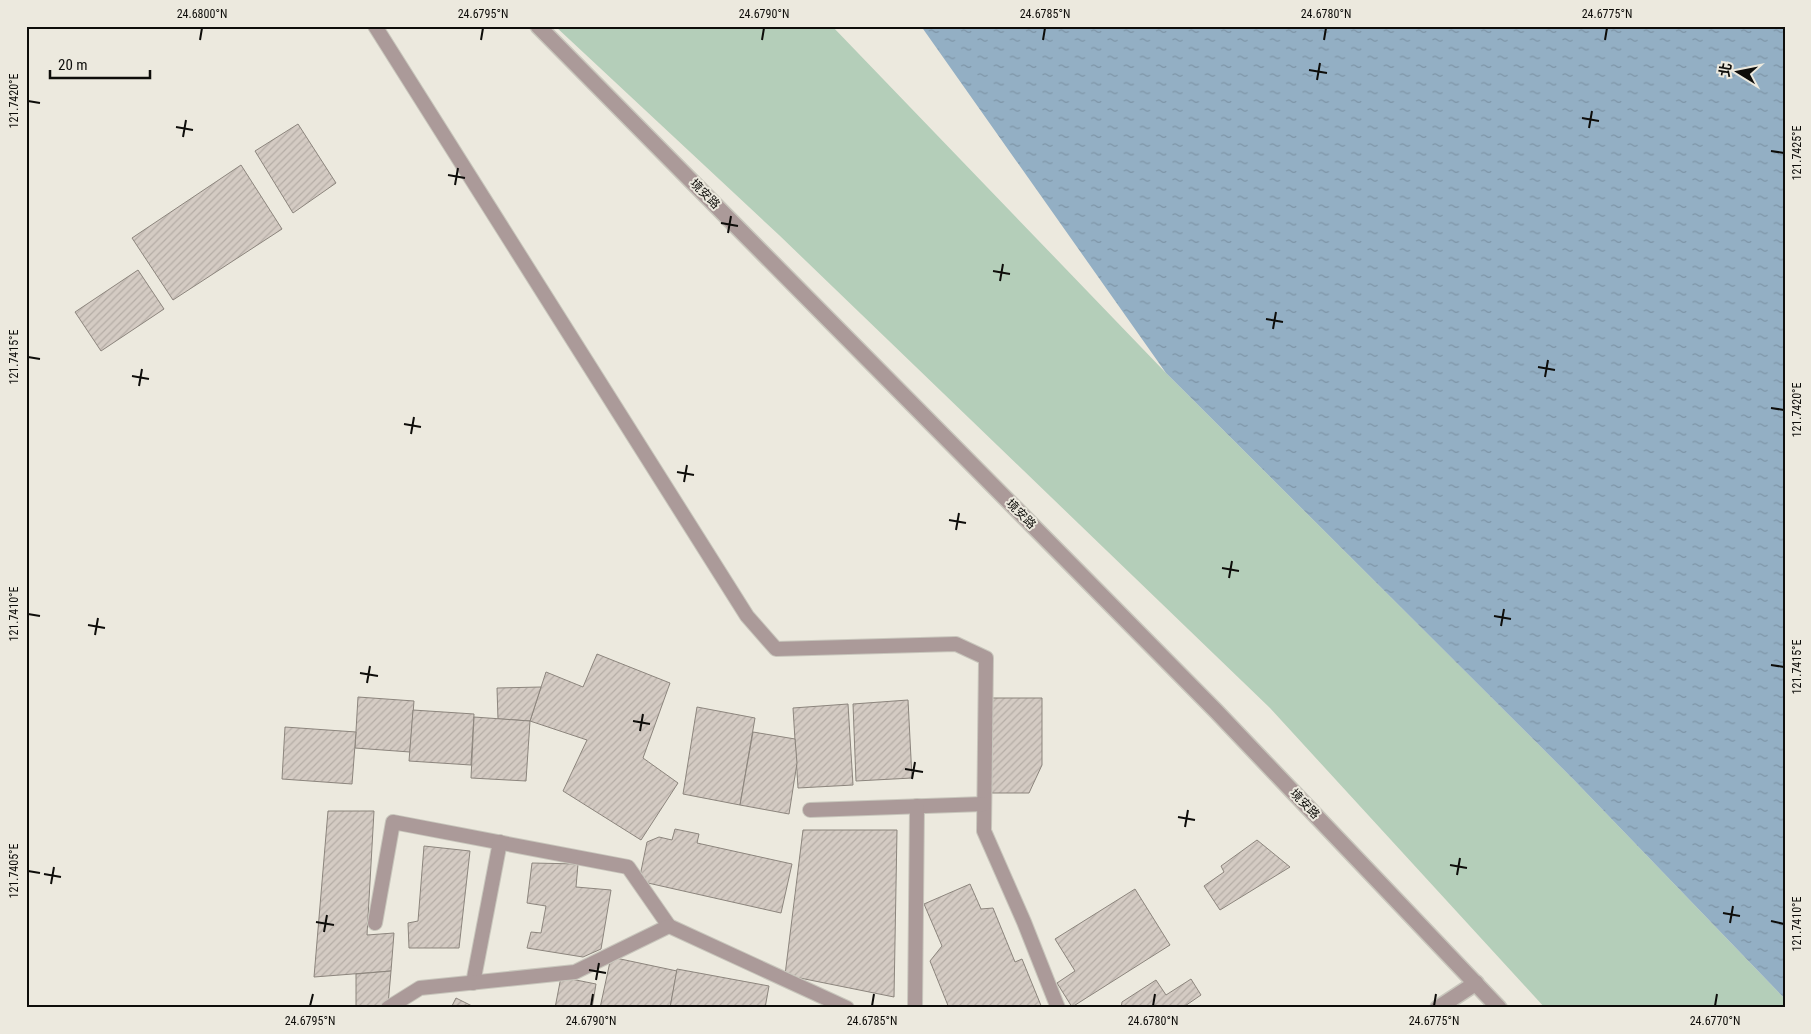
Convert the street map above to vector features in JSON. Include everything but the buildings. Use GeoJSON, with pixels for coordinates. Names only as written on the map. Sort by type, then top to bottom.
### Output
{"type":"FeatureCollection","features":[{"type":"Feature","properties":{"kind":"street","name":"境安路"},"geometry":{"type":"LineString","coordinates":[[538,26],[1216,711],[1499,1008]]}},
{"type":"Feature","properties":{"kind":"street"},"geometry":{"type":"LineString","coordinates":[[1438,1008],[1476,984]]}},
{"type":"Feature","properties":{"kind":"lane"},"geometry":{"type":"LineString","coordinates":[[375,26],[747,616],[776,649],[956,644],[986,658],[984,831],[1024,922],[1058,1008]]}},
{"type":"Feature","properties":{"kind":"lane"},"geometry":{"type":"LineString","coordinates":[[810,810],[984,804]]}},
{"type":"Feature","properties":{"kind":"lane"},"geometry":{"type":"LineString","coordinates":[[915,1008],[917,806]]}},
{"type":"Feature","properties":{"kind":"lane"},"geometry":{"type":"LineString","coordinates":[[375,923],[393,822],[628,867],[670,926],[847,1008]]}},
{"type":"Feature","properties":{"kind":"lane"},"geometry":{"type":"LineString","coordinates":[[473,983],[500,842]]}},
{"type":"Feature","properties":{"kind":"lane"},"geometry":{"type":"LineString","coordinates":[[388,1008],[420,988],[575,972],[670,926]]}},
{"type":"Feature","properties":{"kind":"green space"},"geometry":{"type":"Polygon","coordinates":[[[555,26],[832,26],[1166,373],[1573,779],[1785,999],[1785,1008],[1545,1008],[1270,708],[779,235],[555,26]]]}},
{"type":"Feature","properties":{"kind":"water"},"geometry":{"type":"Polygon","coordinates":[[[921,26],[1785,26],[1785,999],[1573,779],[1166,373],[921,26]]]}}]}
